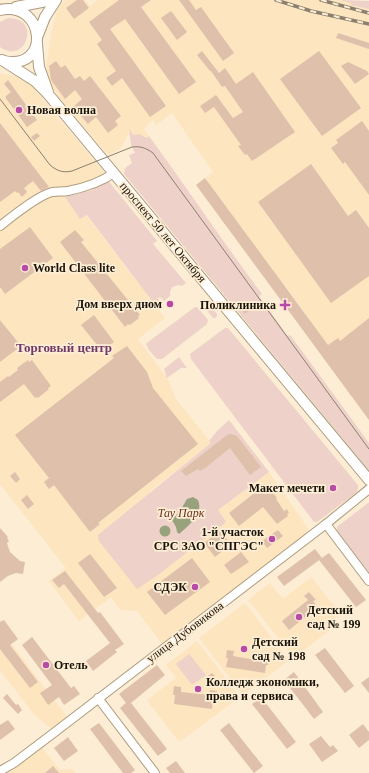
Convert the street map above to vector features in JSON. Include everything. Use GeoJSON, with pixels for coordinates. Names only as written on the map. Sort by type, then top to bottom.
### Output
{"type":"FeatureCollection","features":[{"type":"Feature","properties":{"kind":"main road"},"geometry":{"type":"LineString","coordinates":[[0,10],[52,0]]}},
{"type":"Feature","properties":{"kind":"main road"},"geometry":{"type":"LineString","coordinates":[[1,60],[11,62],[23,59],[32,51],[38,39],[43,22],[56,0]]}},
{"type":"Feature","properties":{"kind":"main road"},"geometry":{"type":"LineString","coordinates":[[0,4],[21,9],[30,16],[36,25],[38,39]]}},
{"type":"Feature","properties":{"kind":"main road","name":"проспект 50 лет Октября"},"geometry":{"type":"LineString","coordinates":[[38,39],[37,56],[39,67],[48,94]]}},
{"type":"Feature","properties":{"kind":"main road","name":"проспект 50 лет Октября"},"geometry":{"type":"LineString","coordinates":[[1,60],[35,82],[48,94],[369,480]]}},
{"type":"Feature","properties":{"kind":"street"},"geometry":{"type":"LineString","coordinates":[[0,226],[27,206],[50,193],[66,192],[89,185],[107,178],[114,173]]}},
{"type":"Feature","properties":{"kind":"street","name":"улица Дубовикова"},"geometry":{"type":"LineString","coordinates":[[0,771],[19,759],[369,490]]}},
{"type":"Feature","properties":{"kind":"street"},"geometry":{"type":"LineString","coordinates":[[326,524],[369,581]]}},
{"type":"Feature","properties":{"kind":"street"},"geometry":{"type":"LineString","coordinates":[[98,698],[155,773]]}},
{"type":"Feature","properties":{"kind":"shaded area"},"geometry":{"type":"Polygon","coordinates":[[[65,0],[85,0],[90,6],[98,0],[340,0],[352,3],[352,5],[369,9],[369,420],[308,337],[317,330],[293,297],[284,303],[279,297],[287,291],[232,216],[223,223],[220,218],[229,211],[205,178],[213,172],[172,113],[156,125],[153,120],[151,121],[144,129],[149,136],[147,138],[133,135],[129,130],[126,139],[119,150],[108,155],[61,100],[47,78],[46,66],[57,11],[65,0]]]}},
{"type":"Feature","properties":{"kind":"shaded area"},"geometry":{"type":"Polygon","coordinates":[[[0,73],[16,76],[29,83],[104,172],[101,177],[76,186],[64,188],[65,197],[80,219],[86,215],[165,318],[138,339],[167,378],[176,399],[211,443],[149,492],[226,523],[218,510],[269,472],[307,527],[308,533],[162,644],[137,611],[120,610],[111,597],[79,621],[49,581],[66,568],[0,484],[0,73]]]}},
{"type":"Feature","properties":{"kind":"shaded area"},"geometry":{"type":"Polygon","coordinates":[[[193,497],[198,500],[199,510],[194,519],[179,534],[172,520],[180,511],[187,499],[193,497]]]}},
{"type":"Feature","properties":{"kind":"shaded area"},"geometry":{"type":"Polygon","coordinates":[[[165,525],[169,527],[171,531],[169,535],[165,537],[161,535],[159,531],[161,527],[165,525]]]}},
{"type":"Feature","properties":{"kind":"shaded area","name":"Детский сад № 199"},"geometry":{"type":"Polygon","coordinates":[[[311,577],[341,614],[333,620],[337,624],[294,658],[248,600],[270,583],[283,599],[311,577]]]}},
{"type":"Feature","properties":{"kind":"shaded area","name":"Детский сад № 198"},"geometry":{"type":"Polygon","coordinates":[[[245,603],[289,660],[243,695],[199,638],[245,603]]]}},
{"type":"Feature","properties":{"kind":"shaded area"},"geometry":{"type":"Polygon","coordinates":[[[0,629],[67,717],[52,729],[33,713],[0,670],[0,629]]]}},
{"type":"Feature","properties":{"kind":"shaded area","name":"Колледж экономики, права и сервиса"},"geometry":{"type":"Polygon","coordinates":[[[197,641],[240,697],[179,742],[147,700],[176,678],[166,665],[197,641]]]}},
{"type":"Feature","properties":{"kind":"shaded area"},"geometry":{"type":"Polygon","coordinates":[[[40,745],[60,770],[72,769],[75,773],[2,773],[40,745]]]}},
{"type":"Feature","properties":{"kind":"green space"},"geometry":{"type":"Polygon","coordinates":[[[340,0],[369,1],[369,9],[351,5],[351,3],[340,0]]]}},
{"type":"Feature","properties":{"kind":"green space"},"geometry":{"type":"Polygon","coordinates":[[[8,18],[18,20],[25,25],[27,32],[23,46],[17,50],[9,51],[0,47],[0,22],[8,18]]]}},
{"type":"Feature","properties":{"kind":"green space"},"geometry":{"type":"Polygon","coordinates":[[[129,129],[133,135],[139,134],[147,138],[149,136],[262,294],[259,296],[287,335],[291,336],[369,443],[369,470],[124,174],[125,168],[132,163],[129,155],[135,153],[131,145],[129,129]]]}},
{"type":"Feature","properties":{"kind":"green space"},"geometry":{"type":"Polygon","coordinates":[[[107,181],[157,241],[153,244],[186,283],[182,286],[178,285],[172,287],[170,296],[164,301],[160,297],[153,302],[87,215],[80,219],[65,197],[93,190],[92,188],[107,181]]]}},
{"type":"Feature","properties":{"kind":"green space"},"geometry":{"type":"Polygon","coordinates":[[[203,299],[217,314],[215,318],[213,318],[200,302],[203,299]]]}},
{"type":"Feature","properties":{"kind":"green space"},"geometry":{"type":"Polygon","coordinates":[[[197,307],[208,320],[207,324],[162,359],[157,359],[146,344],[197,307]]]}},
{"type":"Feature","properties":{"kind":"green space"},"geometry":{"type":"Polygon","coordinates":[[[225,328],[228,328],[358,485],[356,493],[317,522],[314,522],[191,359],[190,354],[225,328]]]}},
{"type":"Feature","properties":{"kind":"green space"},"geometry":{"type":"Polygon","coordinates":[[[179,357],[187,368],[181,368],[167,378],[164,369],[179,357]]]}},
{"type":"Feature","properties":{"kind":"green space","name":"Тау Парк"},"geometry":{"type":"Polygon","coordinates":[[[229,420],[269,472],[218,510],[226,522],[158,575],[137,589],[99,541],[98,535],[211,443],[209,441],[229,420]]]}},
{"type":"Feature","properties":{"kind":"green space"},"geometry":{"type":"Polygon","coordinates":[[[368,503],[369,576],[337,533],[337,527],[368,503]]]}},
{"type":"Feature","properties":{"kind":"green space"},"geometry":{"type":"Polygon","coordinates":[[[189,654],[206,675],[192,685],[176,664],[189,654]]]}},
{"type":"Feature","properties":{"kind":"building"},"geometry":{"type":"Polygon","coordinates":[[[77,0],[83,0],[89,8],[74,19],[66,8],[77,0]]]}},
{"type":"Feature","properties":{"kind":"building"},"geometry":{"type":"Polygon","coordinates":[[[119,0],[151,0],[141,7],[196,82],[179,94],[125,19],[110,29],[166,106],[150,117],[122,78],[112,86],[106,78],[116,71],[97,44],[102,40],[89,22],[119,0]]]}},
{"type":"Feature","properties":{"kind":"building"},"geometry":{"type":"Polygon","coordinates":[[[179,0],[189,0],[196,10],[201,7],[234,53],[223,61],[179,0]]]}},
{"type":"Feature","properties":{"kind":"building"},"geometry":{"type":"Polygon","coordinates":[[[171,11],[187,32],[177,40],[161,18],[171,11]]]}},
{"type":"Feature","properties":{"kind":"building"},"geometry":{"type":"Polygon","coordinates":[[[338,33],[369,43],[369,49],[336,38],[338,33]]]}},
{"type":"Feature","properties":{"kind":"building"},"geometry":{"type":"Polygon","coordinates":[[[202,51],[219,73],[225,68],[236,84],[253,72],[295,132],[252,161],[247,154],[245,155],[238,146],[241,145],[214,107],[205,113],[200,106],[216,95],[233,118],[243,112],[225,86],[222,87],[197,55],[202,51]]]}},
{"type":"Feature","properties":{"kind":"building"},"geometry":{"type":"Polygon","coordinates":[[[319,51],[361,108],[322,136],[280,79],[319,51]]]}},
{"type":"Feature","properties":{"kind":"building"},"geometry":{"type":"Polygon","coordinates":[[[56,61],[61,68],[65,65],[75,79],[80,76],[84,81],[90,76],[121,116],[115,121],[118,125],[108,133],[96,117],[88,124],[73,107],[82,99],[75,90],[65,99],[51,80],[49,66],[56,61]]]}},
{"type":"Feature","properties":{"kind":"building"},"geometry":{"type":"Polygon","coordinates":[[[348,62],[367,71],[369,74],[355,84],[341,66],[348,62]]]}},
{"type":"Feature","properties":{"kind":"building"},"geometry":{"type":"Polygon","coordinates":[[[8,80],[37,120],[27,127],[5,97],[11,92],[4,84],[8,80]]]}},
{"type":"Feature","properties":{"kind":"building"},"geometry":{"type":"Polygon","coordinates":[[[362,121],[369,131],[369,195],[345,162],[343,164],[331,148],[338,143],[336,140],[362,121]]]}},
{"type":"Feature","properties":{"kind":"building"},"geometry":{"type":"Polygon","coordinates":[[[0,123],[49,187],[41,191],[33,181],[24,188],[27,192],[22,197],[15,191],[0,202],[0,123]]]}},
{"type":"Feature","properties":{"kind":"building"},"geometry":{"type":"Polygon","coordinates":[[[37,133],[40,136],[34,141],[31,137],[37,133]]]}},
{"type":"Feature","properties":{"kind":"building"},"geometry":{"type":"Polygon","coordinates":[[[311,164],[348,216],[356,210],[369,228],[369,276],[331,303],[258,202],[311,164]]]}},
{"type":"Feature","properties":{"kind":"building"},"geometry":{"type":"Polygon","coordinates":[[[205,178],[328,345],[338,338],[340,341],[369,318],[369,420],[196,185],[205,178]]]}},
{"type":"Feature","properties":{"kind":"building"},"geometry":{"type":"Polygon","coordinates":[[[30,227],[53,258],[5,294],[0,287],[0,249],[30,227]]]}},
{"type":"Feature","properties":{"kind":"building"},"geometry":{"type":"Polygon","coordinates":[[[75,230],[84,240],[81,242],[140,315],[138,316],[139,318],[130,325],[128,324],[125,327],[60,242],[75,230]]]}},
{"type":"Feature","properties":{"kind":"building"},"geometry":{"type":"Polygon","coordinates":[[[158,299],[161,303],[157,307],[154,302],[158,299]]]}},
{"type":"Feature","properties":{"kind":"building"},"geometry":{"type":"Polygon","coordinates":[[[246,303],[251,309],[245,314],[240,308],[246,303]]]}},
{"type":"Feature","properties":{"kind":"building"},"geometry":{"type":"Polygon","coordinates":[[[94,315],[114,342],[102,351],[81,325],[94,315]]]}},
{"type":"Feature","properties":{"kind":"building"},"geometry":{"type":"Polygon","coordinates":[[[0,320],[21,346],[0,362],[0,320]]]}},
{"type":"Feature","properties":{"kind":"building"},"geometry":{"type":"Polygon","coordinates":[[[127,346],[147,372],[153,388],[198,444],[98,523],[100,524],[90,532],[54,485],[49,489],[44,482],[49,478],[15,435],[114,358],[112,356],[127,346]]]}},
{"type":"Feature","properties":{"kind":"building"},"geometry":{"type":"Polygon","coordinates":[[[28,360],[29,362],[32,360],[51,386],[48,388],[49,389],[38,398],[35,398],[24,384],[0,402],[0,382],[18,370],[17,368],[28,360]]]}},
{"type":"Feature","properties":{"kind":"building","name":"Тау Парк"},"geometry":{"type":"Polygon","coordinates":[[[231,434],[237,436],[261,467],[250,475],[230,448],[200,471],[198,469],[186,476],[181,471],[227,435],[231,434]]]}},
{"type":"Feature","properties":{"kind":"building"},"geometry":{"type":"Polygon","coordinates":[[[15,472],[20,479],[16,483],[10,476],[15,472]]]}},
{"type":"Feature","properties":{"kind":"building"},"geometry":{"type":"Polygon","coordinates":[[[266,484],[277,498],[276,499],[284,511],[287,509],[289,513],[287,514],[288,516],[277,524],[263,507],[239,526],[229,513],[266,484]]]}},
{"type":"Feature","properties":{"kind":"building"},"geometry":{"type":"Polygon","coordinates":[[[27,495],[34,504],[28,509],[21,500],[27,495]]]}},
{"type":"Feature","properties":{"kind":"building"},"geometry":{"type":"Polygon","coordinates":[[[0,528],[8,537],[7,538],[9,541],[7,543],[10,552],[20,561],[25,562],[23,574],[16,573],[8,576],[0,582],[0,528]]]}},
{"type":"Feature","properties":{"kind":"building","name":"1-й участок СРС ЗАО \"СПГЭС\""},"geometry":{"type":"Polygon","coordinates":[[[278,530],[283,536],[267,548],[262,541],[278,530]]]}},
{"type":"Feature","properties":{"kind":"building"},"geometry":{"type":"Polygon","coordinates":[[[220,531],[231,544],[215,557],[204,543],[220,531]]]}},
{"type":"Feature","properties":{"kind":"building"},"geometry":{"type":"Polygon","coordinates":[[[315,549],[322,558],[284,586],[277,577],[315,549]]]}},
{"type":"Feature","properties":{"kind":"building"},"geometry":{"type":"Polygon","coordinates":[[[241,552],[249,562],[231,574],[224,565],[241,552]]]}},
{"type":"Feature","properties":{"kind":"building"},"geometry":{"type":"Polygon","coordinates":[[[329,553],[366,600],[356,607],[319,560],[329,553]]]}},
{"type":"Feature","properties":{"kind":"building"},"geometry":{"type":"Polygon","coordinates":[[[90,554],[117,588],[104,597],[78,563],[90,554]]]}},
{"type":"Feature","properties":{"kind":"building"},"geometry":{"type":"Polygon","coordinates":[[[192,558],[210,582],[165,615],[147,592],[192,558]]]}},
{"type":"Feature","properties":{"kind":"building"},"geometry":{"type":"Polygon","coordinates":[[[65,571],[98,613],[100,612],[124,644],[115,650],[117,652],[93,671],[86,661],[110,643],[64,584],[59,588],[52,580],[65,571]]]}},
{"type":"Feature","properties":{"kind":"building"},"geometry":{"type":"Polygon","coordinates":[[[309,592],[316,600],[313,601],[318,607],[289,630],[282,621],[308,600],[304,596],[309,592]]]}},
{"type":"Feature","properties":{"kind":"building"},"geometry":{"type":"Polygon","coordinates":[[[4,620],[18,639],[10,645],[38,682],[30,688],[0,649],[0,622],[4,620]]]}},
{"type":"Feature","properties":{"kind":"building","name":"Отель"},"geometry":{"type":"Polygon","coordinates":[[[32,637],[71,688],[74,686],[80,694],[64,705],[59,697],[48,705],[40,693],[52,685],[22,645],[32,637]]]}},
{"type":"Feature","properties":{"kind":"building"},"geometry":{"type":"Polygon","coordinates":[[[325,648],[354,686],[345,693],[315,655],[325,648]]]}},
{"type":"Feature","properties":{"kind":"building"},"geometry":{"type":"Polygon","coordinates":[[[227,650],[234,651],[233,656],[262,661],[263,656],[270,657],[268,665],[266,665],[265,673],[226,667],[228,658],[226,658],[227,650]]]}},
{"type":"Feature","properties":{"kind":"building"},"geometry":{"type":"Polygon","coordinates":[[[157,665],[165,675],[131,703],[167,749],[158,756],[120,708],[126,703],[119,694],[157,665]]]}},
{"type":"Feature","properties":{"kind":"building"},"geometry":{"type":"Polygon","coordinates":[[[294,672],[323,712],[314,719],[284,680],[294,672]]]}},
{"type":"Feature","properties":{"kind":"building"},"geometry":{"type":"Polygon","coordinates":[[[212,673],[216,677],[211,680],[208,676],[212,673]]]}},
{"type":"Feature","properties":{"kind":"building"},"geometry":{"type":"Polygon","coordinates":[[[369,677],[369,693],[361,683],[369,677]]]}},
{"type":"Feature","properties":{"kind":"building"},"geometry":{"type":"Polygon","coordinates":[[[174,686],[181,687],[181,692],[209,695],[210,690],[217,691],[216,700],[213,699],[212,709],[174,704],[174,686]]]}},
{"type":"Feature","properties":{"kind":"building"},"geometry":{"type":"Polygon","coordinates":[[[7,694],[22,710],[18,714],[3,698],[7,694]]]}},
{"type":"Feature","properties":{"kind":"building"},"geometry":{"type":"Polygon","coordinates":[[[261,697],[296,742],[287,749],[252,704],[261,697]]]}},
{"type":"Feature","properties":{"kind":"building"},"geometry":{"type":"Polygon","coordinates":[[[8,720],[15,729],[0,740],[0,725],[8,720]]]}},
{"type":"Feature","properties":{"kind":"building"},"geometry":{"type":"Polygon","coordinates":[[[99,723],[135,770],[131,773],[123,773],[90,729],[99,723]]]}},
{"type":"Feature","properties":{"kind":"building"},"geometry":{"type":"Polygon","coordinates":[[[229,723],[263,766],[254,773],[220,730],[229,723]]]}},
{"type":"Feature","properties":{"kind":"building"},"geometry":{"type":"Polygon","coordinates":[[[363,724],[369,732],[369,740],[359,748],[349,735],[363,724]]]}},
{"type":"Feature","properties":{"kind":"building"},"geometry":{"type":"Polygon","coordinates":[[[321,736],[330,747],[333,745],[338,751],[322,762],[309,744],[321,736]]]}},
{"type":"Feature","properties":{"kind":"building"},"geometry":{"type":"Polygon","coordinates":[[[68,737],[78,751],[64,761],[54,748],[68,737]]]}},
{"type":"Feature","properties":{"kind":"building"},"geometry":{"type":"Polygon","coordinates":[[[176,761],[185,773],[170,773],[166,768],[176,761]]]}},
{"type":"Feature","properties":{"kind":"building"},"geometry":{"type":"Polygon","coordinates":[[[53,766],[59,773],[45,773],[53,766]]]}},
{"type":"Feature","properties":{"kind":"tram line"},"geometry":{"type":"LineString","coordinates":[[0,99],[50,165],[60,171],[72,171],[132,147],[143,148],[153,153],[369,449]]}},
{"type":"Feature","properties":{"kind":"railway"},"geometry":{"type":"LineString","coordinates":[[276,0],[311,11],[369,24]]}},
{"type":"Feature","properties":{"kind":"railway"},"geometry":{"type":"LineString","coordinates":[[321,0],[369,13]]}},
{"type":"Feature","properties":{"kind":"place","name":"Новая волна"},"geometry":{"type":"Point","coordinates":[19,110]}},
{"type":"Feature","properties":{"kind":"place","name":"World Class lite"},"geometry":{"type":"Point","coordinates":[25,268]}},
{"type":"Feature","properties":{"kind":"place","name":"Дом вверх дном"},"geometry":{"type":"Point","coordinates":[170,304]}},
{"type":"Feature","properties":{"kind":"place","name":"Поликлиника"},"geometry":{"type":"Point","coordinates":[285,305]}},
{"type":"Feature","properties":{"kind":"place","name":"Макет мечети"},"geometry":{"type":"Point","coordinates":[333,488]}},
{"type":"Feature","properties":{"kind":"place","name":"1-й участок СРС ЗАО \"СПГЭС\""},"geometry":{"type":"Point","coordinates":[272,539]}},
{"type":"Feature","properties":{"kind":"place","name":"СДЭК"},"geometry":{"type":"Point","coordinates":[195,587]}},
{"type":"Feature","properties":{"kind":"place","name":"Детский сад № 199"},"geometry":{"type":"Point","coordinates":[299,617]}},
{"type":"Feature","properties":{"kind":"place","name":"Детский сад № 198"},"geometry":{"type":"Point","coordinates":[244,649]}},
{"type":"Feature","properties":{"kind":"place","name":"Отель"},"geometry":{"type":"Point","coordinates":[46,665]}},
{"type":"Feature","properties":{"kind":"place","name":"Колледж экономики, права и сервиса"},"geometry":{"type":"Point","coordinates":[198,689]}},
{"type":"Feature","properties":{"kind":"district","name":"Торговый центр"},"geometry":{"type":"Point","coordinates":[64,347]}}]}
